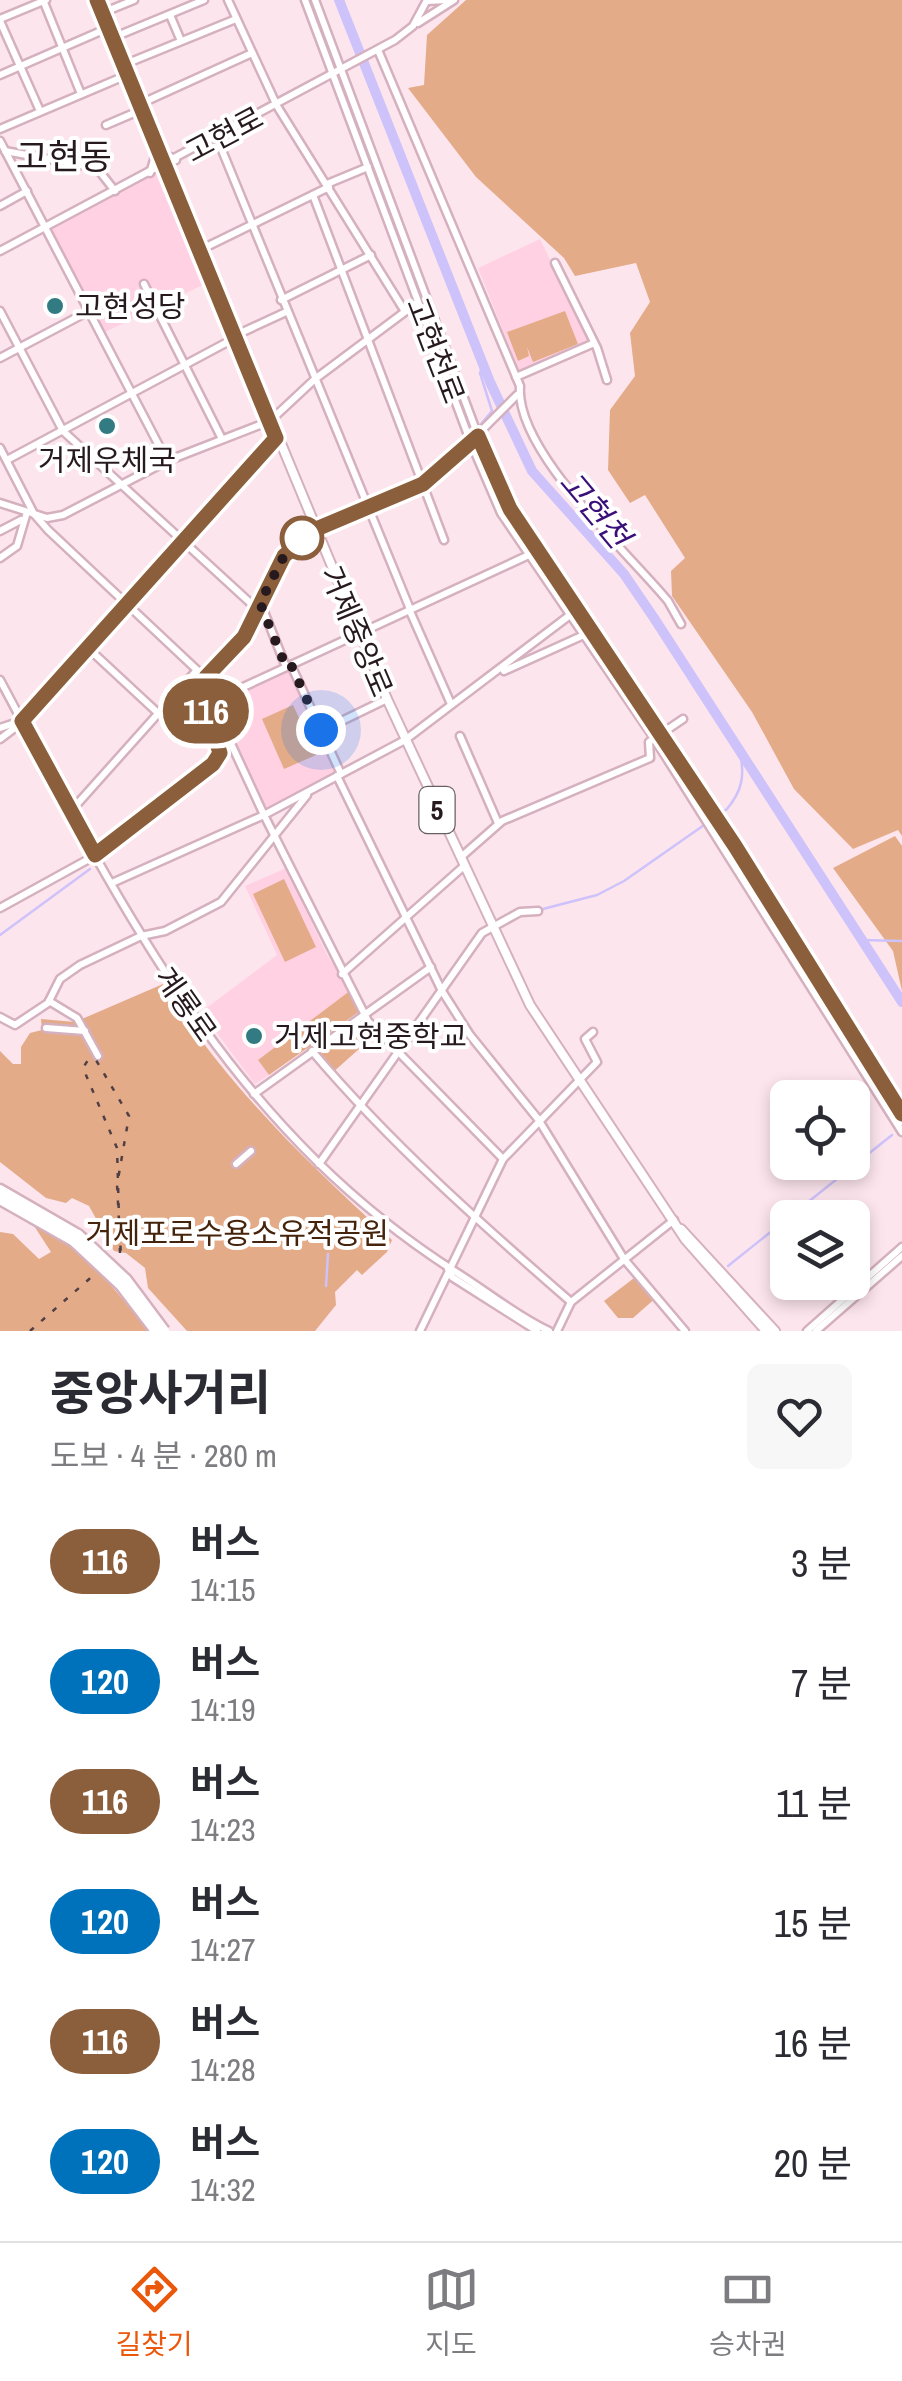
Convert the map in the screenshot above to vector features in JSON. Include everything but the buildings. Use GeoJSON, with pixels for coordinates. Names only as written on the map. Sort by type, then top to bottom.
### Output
{"type":"FeatureCollection","features":[{"type":"Feature","properties":{"kind":"highway"},"geometry":{"type":"LineString","coordinates":[[0,1190],[76,1238],[126,1280],[164,1331]]}},
{"type":"Feature","properties":{"kind":"highway"},"geometry":{"type":"LineString","coordinates":[[0,1199],[76,1238],[121,1285],[156,1331]]}},
{"type":"Feature","properties":{"kind":"main road","name":"거제중앙로"},"geometry":{"type":"LineString","coordinates":[[97,0],[386,699],[530,1005],[674,1220],[766,1331]]}},
{"type":"Feature","properties":{"kind":"main road","name":"거제중앙로"},"geometry":{"type":"LineString","coordinates":[[681,1229],[775,1331]]}},
{"type":"Feature","properties":{"kind":"street"},"geometry":{"type":"LineString","coordinates":[[40,112],[0,20],[45,0],[81,94]]}},
{"type":"Feature","properties":{"kind":"street"},"geometry":{"type":"LineString","coordinates":[[102,12],[134,0]]}},
{"type":"Feature","properties":{"kind":"street"},"geometry":{"type":"LineString","coordinates":[[112,38],[204,0]]}},
{"type":"Feature","properties":{"kind":"street"},"geometry":{"type":"LineString","coordinates":[[228,0],[277,106],[404,310]]}},
{"type":"Feature","properties":{"kind":"street","name":"고현천로"},"geometry":{"type":"LineString","coordinates":[[305,0],[341,70],[368,168],[470,443],[501,513],[576,611],[586,634],[657,736]]}},
{"type":"Feature","properties":{"kind":"street","name":"고현천로"},"geometry":{"type":"LineString","coordinates":[[315,0],[510,509],[902,1114]]}},
{"type":"Feature","properties":{"kind":"street"},"geometry":{"type":"LineString","coordinates":[[413,26],[427,0],[451,0]]}},
{"type":"Feature","properties":{"kind":"street"},"geometry":{"type":"LineString","coordinates":[[0,908],[95,855],[213,764],[220,753],[206,716],[204,684],[244,637],[284,556],[314,530],[420,485],[470,443],[521,391],[378,50],[451,0]]}},
{"type":"Feature","properties":{"kind":"street"},"geometry":{"type":"LineString","coordinates":[[170,15],[182,41]]}},
{"type":"Feature","properties":{"kind":"street"},"geometry":{"type":"LineString","coordinates":[[0,129],[236,19]]}},
{"type":"Feature","properties":{"kind":"street"},"geometry":{"type":"LineString","coordinates":[[0,76],[108,28]]}},
{"type":"Feature","properties":{"kind":"street","name":"고현로"},"geometry":{"type":"LineString","coordinates":[[0,252],[378,50]]}},
{"type":"Feature","properties":{"kind":"street"},"geometry":{"type":"LineString","coordinates":[[106,125],[252,53]]}},
{"type":"Feature","properties":{"kind":"street"},"geometry":{"type":"LineString","coordinates":[[217,138],[451,704]]}},
{"type":"Feature","properties":{"kind":"street"},"geometry":{"type":"LineString","coordinates":[[0,141],[167,461]]}},
{"type":"Feature","properties":{"kind":"street"},"geometry":{"type":"LineString","coordinates":[[2,150],[97,168],[115,191]]}},
{"type":"Feature","properties":{"kind":"street"},"geometry":{"type":"LineString","coordinates":[[158,150],[176,159],[170,180],[150,174],[158,150]]}},
{"type":"Feature","properties":{"kind":"street"},"geometry":{"type":"LineString","coordinates":[[199,250],[368,168]]}},
{"type":"Feature","properties":{"kind":"street"},"geometry":{"type":"LineString","coordinates":[[0,206],[26,191]]}},
{"type":"Feature","properties":{"kind":"street"},"geometry":{"type":"LineString","coordinates":[[313,194],[444,540]]}},
{"type":"Feature","properties":{"kind":"street"},"geometry":{"type":"LineString","coordinates":[[281,300],[371,255]]}},
{"type":"Feature","properties":{"kind":"street"},"geometry":{"type":"LineString","coordinates":[[555,263],[606,380]]}},
{"type":"Feature","properties":{"kind":"street"},"geometry":{"type":"LineString","coordinates":[[144,284],[222,439]]}},
{"type":"Feature","properties":{"kind":"street"},"geometry":{"type":"LineString","coordinates":[[0,504],[28,515],[63,516],[167,461],[270,421],[315,379],[404,310],[426,298]]}},
{"type":"Feature","properties":{"kind":"street"},"geometry":{"type":"LineString","coordinates":[[0,311],[63,431],[183,543],[259,607],[442,990],[470,1035],[538,1120],[624,1259],[685,1331]]}},
{"type":"Feature","properties":{"kind":"street"},"geometry":{"type":"LineString","coordinates":[[0,358],[89,311]]}},
{"type":"Feature","properties":{"kind":"street"},"geometry":{"type":"LineString","coordinates":[[6,460],[286,312]]}},
{"type":"Feature","properties":{"kind":"street"},"geometry":{"type":"LineString","coordinates":[[516,377],[592,344]]}},
{"type":"Feature","properties":{"kind":"street"},"geometry":{"type":"LineString","coordinates":[[517,395],[533,438],[556,471],[646,575],[681,624]]}},
{"type":"Feature","properties":{"kind":"street"},"geometry":{"type":"LineString","coordinates":[[0,738],[16,730],[276,438]]}},
{"type":"Feature","properties":{"kind":"street"},"geometry":{"type":"LineString","coordinates":[[0,448],[28,515],[197,670],[264,815],[364,1012],[397,1055],[503,1159]]}},
{"type":"Feature","properties":{"kind":"street"},"geometry":{"type":"LineString","coordinates":[[0,531],[28,515]]}},
{"type":"Feature","properties":{"kind":"street"},"geometry":{"type":"LineString","coordinates":[[0,558],[17,546],[28,515]]}},
{"type":"Feature","properties":{"kind":"street"},"geometry":{"type":"LineString","coordinates":[[214,701],[531,554]]}},
{"type":"Feature","properties":{"kind":"street"},"geometry":{"type":"LineString","coordinates":[[112,884],[264,815],[404,740],[576,611]]}},
{"type":"Feature","properties":{"kind":"street"},"geometry":{"type":"LineString","coordinates":[[494,675],[586,634]]}},
{"type":"Feature","properties":{"kind":"street"},"geometry":{"type":"LineString","coordinates":[[89,649],[158,714]]}},
{"type":"Feature","properties":{"kind":"street"},"geometry":{"type":"LineString","coordinates":[[71,810],[197,670]]}},
{"type":"Feature","properties":{"kind":"street","name":"계룡로"},"geometry":{"type":"LineString","coordinates":[[0,680],[141,936],[200,1029],[254,1094],[319,1164],[396,1234],[549,1331]]}},
{"type":"Feature","properties":{"kind":"street"},"geometry":{"type":"LineString","coordinates":[[321,730],[386,699]]}},
{"type":"Feature","properties":{"kind":"street"},"geometry":{"type":"LineString","coordinates":[[342,974],[406,919],[498,823],[650,758],[648,744],[683,719]]}},
{"type":"Feature","properties":{"kind":"street"},"geometry":{"type":"LineString","coordinates":[[0,728],[22,721]]}},
{"type":"Feature","properties":{"kind":"street"},"geometry":{"type":"LineString","coordinates":[[460,736],[498,823]]}},
{"type":"Feature","properties":{"kind":"street"},"geometry":{"type":"LineString","coordinates":[[0,1017],[13,1025],[49,1001],[65,975],[141,936],[164,931],[221,902],[311,790]]}},
{"type":"Feature","properties":{"kind":"street","name":"고현천로"},"geometry":{"type":"LineString","coordinates":[[711,818],[902,1132]]}},
{"type":"Feature","properties":{"kind":"street"},"geometry":{"type":"LineString","coordinates":[[319,1164],[491,926],[520,912],[538,911]]}},
{"type":"Feature","properties":{"kind":"street"},"geometry":{"type":"LineString","coordinates":[[254,1094],[430,967]]}},
{"type":"Feature","properties":{"kind":"street"},"geometry":{"type":"LineString","coordinates":[[49,1001],[77,1018],[98,1056]]}},
{"type":"Feature","properties":{"kind":"street"},"geometry":{"type":"LineString","coordinates":[[46,1028],[86,1032]]}},
{"type":"Feature","properties":{"kind":"street"},"geometry":{"type":"LineString","coordinates":[[420,1331],[472,1216],[503,1159],[597,1062],[585,1039],[593,1032]]}},
{"type":"Feature","properties":{"kind":"street"},"geometry":{"type":"LineString","coordinates":[[312,1050],[359,1105],[472,1216],[572,1302]]}},
{"type":"Feature","properties":{"kind":"street"},"geometry":{"type":"LineString","coordinates":[[236,1164],[251,1151]]}},
{"type":"Feature","properties":{"kind":"street"},"geometry":{"type":"LineString","coordinates":[[557,1331],[572,1302],[674,1220]]}},
{"type":"Feature","properties":{"kind":"street"},"geometry":{"type":"LineString","coordinates":[[807,1331],[902,1247]]}},
{"type":"Feature","properties":{"kind":"street"},"geometry":{"type":"LineString","coordinates":[[816,1331],[902,1256]]}},
{"type":"Feature","properties":{"kind":"street","name":"계룡로"},"geometry":{"type":"LineString","coordinates":[[448,1268],[452,1277],[537,1331]]}},
{"type":"Feature","properties":{"kind":"street"},"geometry":{"type":"LineString","coordinates":[[752,1316],[758,1331]]}},
{"type":"Feature","properties":{"kind":"shaded area"},"geometry":{"type":"Polygon","coordinates":[[[164,166],[211,281],[101,334],[46,227],[164,166]]]}},
{"type":"Feature","properties":{"kind":"shaded area"},"geometry":{"type":"Polygon","coordinates":[[[540,239],[590,342],[519,371],[478,268],[540,239]]]}},
{"type":"Feature","properties":{"kind":"shaded area"},"geometry":{"type":"Polygon","coordinates":[[[291,665],[341,774],[264,815],[213,701],[291,665]]]}},
{"type":"Feature","properties":{"kind":"shaded area","name":"거제고현중학교"},"geometry":{"type":"Polygon","coordinates":[[[286,868],[327,955],[351,990],[258,1060],[269,1075],[255,1084],[201,1012],[277,955],[245,886],[286,868]]]}},
{"type":"Feature","properties":{"kind":"green space"},"geometry":{"type":"Polygon","coordinates":[[[466,0],[902,0],[902,836],[898,830],[853,849],[794,789],[752,712],[672,596],[671,571],[685,558],[645,495],[630,503],[608,470],[610,410],[635,376],[630,333],[650,302],[636,263],[575,276],[564,258],[476,177],[408,88],[424,85],[427,35],[466,0]]]}},
{"type":"Feature","properties":{"kind":"green space"},"geometry":{"type":"Polygon","coordinates":[[[565,311],[578,344],[533,362],[527,347],[529,356],[518,361],[507,332],[565,311]]]}},
{"type":"Feature","properties":{"kind":"green space"},"geometry":{"type":"Polygon","coordinates":[[[293,705],[316,755],[284,769],[262,719],[293,705]]]}},
{"type":"Feature","properties":{"kind":"green space"},"geometry":{"type":"Polygon","coordinates":[[[895,836],[902,846],[902,991],[893,951],[833,868],[895,836]]]}},
{"type":"Feature","properties":{"kind":"green space"},"geometry":{"type":"Polygon","coordinates":[[[284,879],[316,947],[285,962],[253,894],[284,879]]]}},
{"type":"Feature","properties":{"kind":"green space","name":"거제포로수용소유적공원"},"geometry":{"type":"Polygon","coordinates":[[[163,984],[213,1055],[268,1120],[392,1240],[387,1252],[362,1275],[357,1270],[335,1292],[336,1305],[315,1331],[187,1331],[148,1288],[145,1268],[126,1253],[114,1251],[89,1206],[72,1198],[66,1203],[46,1198],[0,1162],[0,1051],[13,1064],[21,1064],[21,1047],[30,1033],[42,1030],[41,1019],[75,1022],[163,984]]]}},
{"type":"Feature","properties":{"kind":"green space"},"geometry":{"type":"Polygon","coordinates":[[[351,990],[360,1011],[269,1075],[258,1060],[351,990]]]}},
{"type":"Feature","properties":{"kind":"green space"},"geometry":{"type":"Polygon","coordinates":[[[364,1012],[378,1032],[331,1074],[312,1051],[364,1012]]]}},
{"type":"Feature","properties":{"kind":"green space"},"geometry":{"type":"Polygon","coordinates":[[[27,1215],[85,1255],[150,1331],[0,1331],[0,1232],[13,1234],[39,1259],[51,1252],[27,1215]]]}},
{"type":"Feature","properties":{"kind":"green space"},"geometry":{"type":"Polygon","coordinates":[[[638,1275],[658,1296],[633,1318],[618,1318],[604,1301],[638,1275]]]}},
{"type":"Feature","properties":{"kind":"waterway","name":"고현천"},"geometry":{"type":"LineString","coordinates":[[339,0],[490,382],[532,471],[624,574],[902,1002]]}},
{"type":"Feature","properties":{"kind":"waterway"},"geometry":{"type":"LineString","coordinates":[[481,424],[492,411],[480,373],[483,365]]}},
{"type":"Feature","properties":{"kind":"waterway"},"geometry":{"type":"LineString","coordinates":[[539,910],[597,895],[624,881],[727,809],[741,783],[740,753]]}},
{"type":"Feature","properties":{"kind":"waterway"},"geometry":{"type":"LineString","coordinates":[[0,935],[90,869]]}},
{"type":"Feature","properties":{"kind":"waterway"},"geometry":{"type":"LineString","coordinates":[[862,940],[902,941]]}},
{"type":"Feature","properties":{"kind":"waterway"},"geometry":{"type":"LineString","coordinates":[[728,1266],[892,1135]]}},
{"type":"Feature","properties":{"kind":"waterway"},"geometry":{"type":"LineString","coordinates":[[326,1286],[328,1254]]}},
{"type":"Feature","properties":{"kind":"railway"},"geometry":{"type":"LineString","coordinates":[[120,1253],[117,1148],[83,1068],[88,1060],[96,1060],[129,1116],[117,1185],[121,1256]]}},
{"type":"Feature","properties":{"kind":"railway"},"geometry":{"type":"LineString","coordinates":[[30,1331],[96,1273]]}},
{"type":"Feature","properties":{"kind":"bus line","name":"116"},"geometry":{"type":"LineString","coordinates":[[97,0],[276,438],[33,714],[22,721],[95,855],[213,764],[220,753],[206,716],[206,677],[244,637],[269,580],[294,544],[336,519],[423,484],[478,436],[510,509],[735,846],[902,1114]]}},
{"type":"Feature","properties":{"kind":"place","name":"고현성당"},"geometry":{"type":"Point","coordinates":[55,306]}},
{"type":"Feature","properties":{"kind":"place","name":"거제우체국"},"geometry":{"type":"Point","coordinates":[107,426]}},
{"type":"Feature","properties":{"kind":"place","name":"거제고현중학교"},"geometry":{"type":"Point","coordinates":[254,1036]}},
{"type":"Feature","properties":{"kind":"district","name":"고현동"},"geometry":{"type":"Point","coordinates":[64,156]}},
{"type":"Feature","properties":{"kind":"route"},"geometry":{"type":"LineString","coordinates":[[302,538],[305,536],[276,568],[260,603],[286,667],[291,665],[321,730]]}}]}
